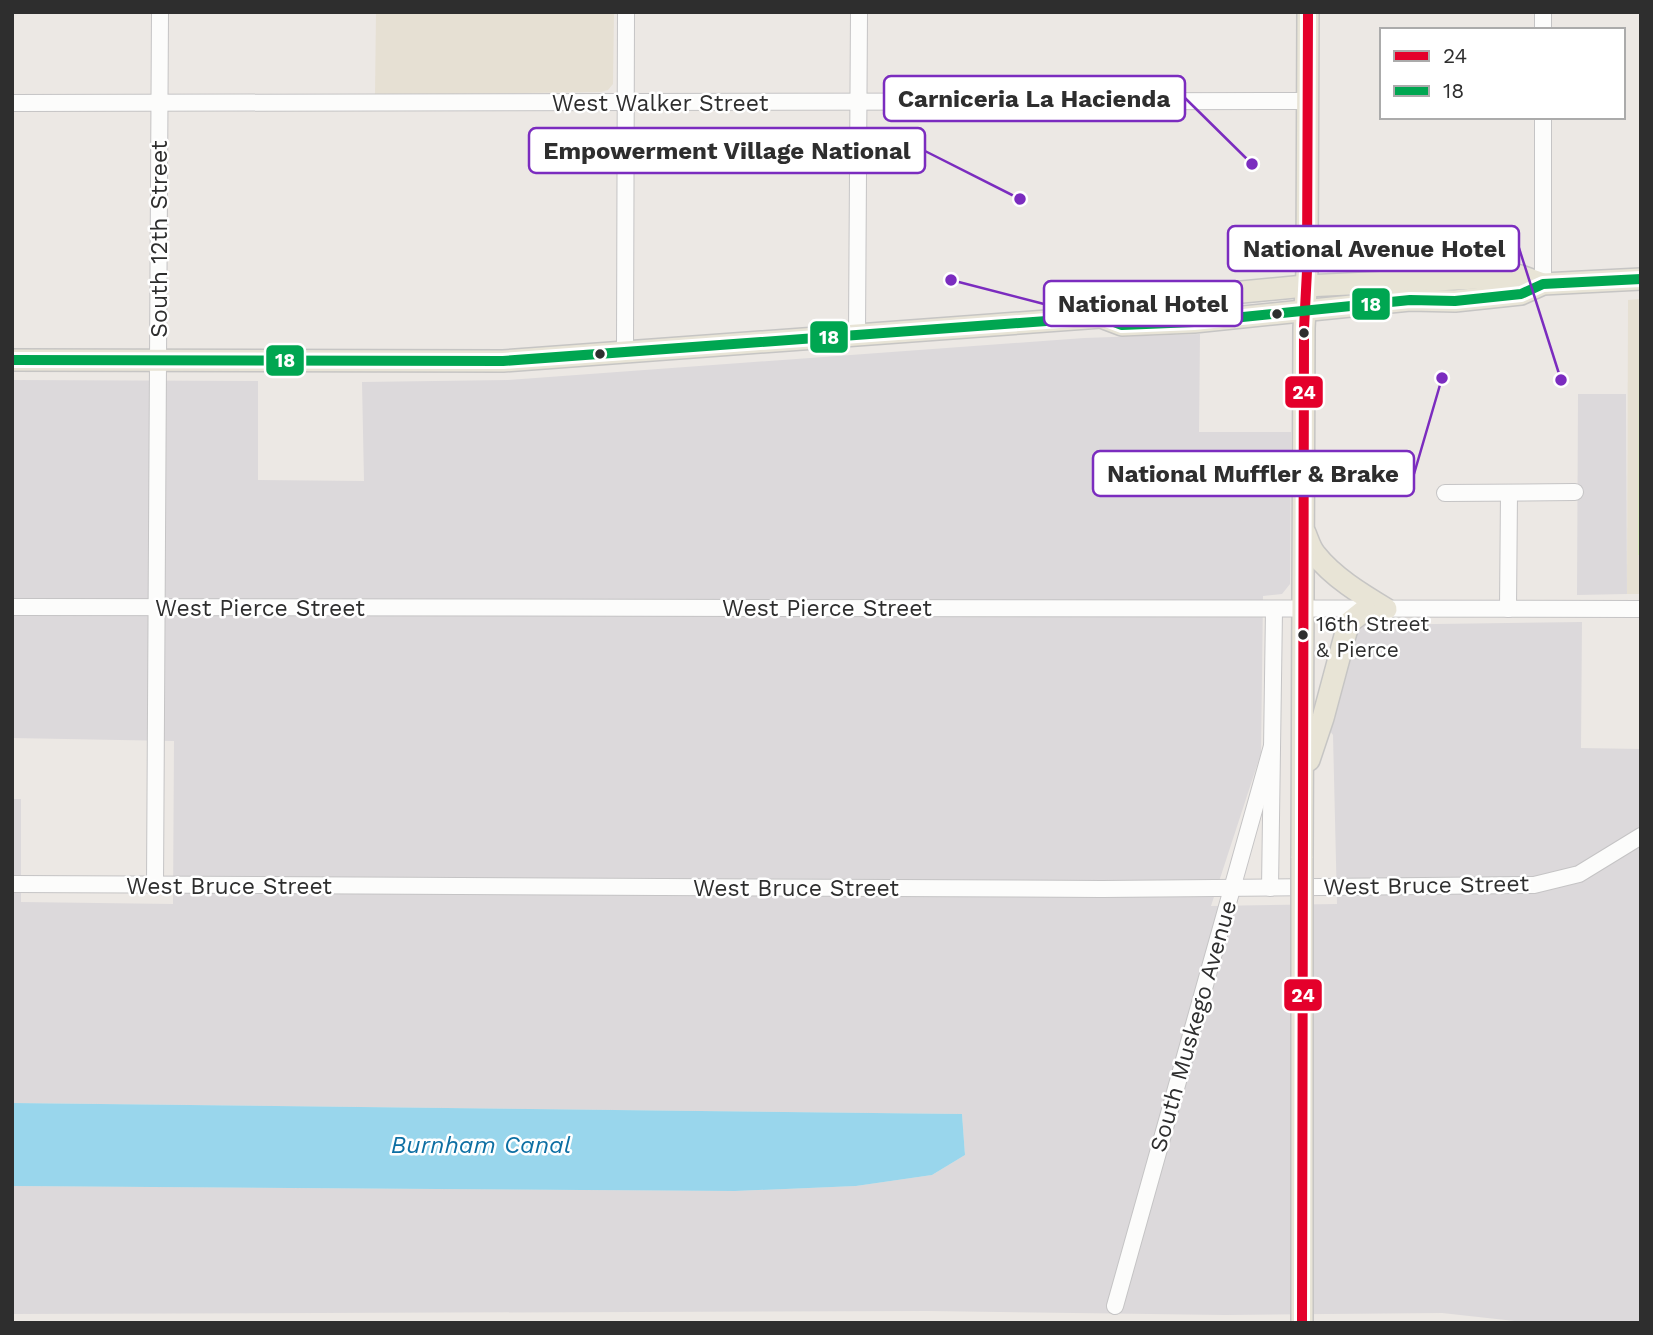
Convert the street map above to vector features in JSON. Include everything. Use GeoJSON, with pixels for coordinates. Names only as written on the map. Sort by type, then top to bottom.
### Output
{"type":"FeatureCollection","features":[{"type":"Feature","properties":{"kind":"main road"},"geometry":{"type":"LineString","coordinates":[[1302,1323],[1304,311],[1308,12]]}},
{"type":"Feature","properties":{"kind":"main road"},"geometry":{"type":"LineString","coordinates":[[12,360],[503,361],[1101,317],[1122,325],[1195,322],[1304,311],[1410,290],[1521,276],[1543,284],[1641,278]]}},
{"type":"Feature","properties":{"kind":"main road"},"geometry":{"type":"LineString","coordinates":[[1101,317],[1117,306],[1195,295],[1305,286],[1410,290]]}},
{"type":"Feature","properties":{"kind":"main road"},"geometry":{"type":"LineString","coordinates":[[1195,295],[1195,322]]}},
{"type":"Feature","properties":{"kind":"main road"},"geometry":{"type":"LineString","coordinates":[[1304,532],[1313,552],[1361,594],[1386,609]]}},
{"type":"Feature","properties":{"kind":"main road"},"geometry":{"type":"LineString","coordinates":[[1303,778],[1346,632],[1350,622],[1364,610]]}},
{"type":"Feature","properties":{"kind":"street","name":"South 12th Street"},"geometry":{"type":"LineString","coordinates":[[155,886],[160,12]]}},
{"type":"Feature","properties":{"kind":"street"},"geometry":{"type":"LineString","coordinates":[[625,351],[626,12]]}},
{"type":"Feature","properties":{"kind":"street"},"geometry":{"type":"LineString","coordinates":[[857,334],[859,12]]}},
{"type":"Feature","properties":{"kind":"street","name":"West Walker Street"},"geometry":{"type":"LineString","coordinates":[[12,103],[1308,100]]}},
{"type":"Feature","properties":{"kind":"street"},"geometry":{"type":"LineString","coordinates":[[1543,119],[1543,284]]}},
{"type":"Feature","properties":{"kind":"street"},"geometry":{"type":"LineString","coordinates":[[1445,493],[1575,492]]}},
{"type":"Feature","properties":{"kind":"street"},"geometry":{"type":"LineString","coordinates":[[1508,609],[1509,493]]}},
{"type":"Feature","properties":{"kind":"street","name":"West Pierce Street"},"geometry":{"type":"LineString","coordinates":[[12,607],[1641,609]]}},
{"type":"Feature","properties":{"kind":"street","name":"South Muskego Avenue"},"geometry":{"type":"LineString","coordinates":[[1270,888],[1274,610]]}},
{"type":"Feature","properties":{"kind":"street","name":"South Muskego Avenue"},"geometry":{"type":"LineString","coordinates":[[1115,1306],[1272,747]]}},
{"type":"Feature","properties":{"kind":"street","name":"West Bruce Street"},"geometry":{"type":"LineString","coordinates":[[12,884],[1232,888],[1534,885],[1579,874],[1641,836]]}},
{"type":"Feature","properties":{"kind":"shaded area"},"geometry":{"type":"Polygon","coordinates":[[[376,12],[614,12],[613,84],[608,90],[601,92],[375,95],[376,12]]]}},
{"type":"Feature","properties":{"kind":"shaded area"},"geometry":{"type":"Polygon","coordinates":[[[1641,299],[1641,594],[1627,594],[1628,300],[1641,299]]]}},
{"type":"Feature","properties":{"kind":"shaded area"},"geometry":{"type":"Polygon","coordinates":[[[1200,334],[1199,432],[1291,432],[1290,584],[1282,594],[1263,596],[1261,753],[1211,906],[1337,904],[1333,735],[1327,727],[1355,633],[1365,625],[1582,622],[1581,748],[1641,749],[1641,1323],[1534,1323],[1442,1313],[1226,1315],[928,1311],[12,1314],[12,1186],[735,1191],[856,1186],[932,1175],[965,1155],[962,1114],[12,1103],[12,799],[21,799],[21,902],[173,904],[174,741],[12,738],[12,380],[258,381],[258,480],[364,481],[362,382],[508,380],[1084,338],[1200,334]]]}},
{"type":"Feature","properties":{"kind":"shaded area"},"geometry":{"type":"Polygon","coordinates":[[[1578,394],[1626,394],[1627,594],[1577,595],[1578,394]]]}},
{"type":"Feature","properties":{"kind":"green space"},"geometry":{"type":"Polygon","coordinates":[[[1641,319],[1641,555],[1638,555],[1641,319]]]}},
{"type":"Feature","properties":{"kind":"water","name":"Burnham Canal"},"geometry":{"type":"Polygon","coordinates":[[[12,1103],[962,1114],[965,1155],[932,1175],[856,1186],[735,1191],[12,1186],[12,1103]]]}},
{"type":"Feature","properties":{"kind":"transit line","name":"24"},"geometry":{"type":"LineString","coordinates":[[1302,1323],[1304,328],[1307,271],[1308,12]]}},
{"type":"Feature","properties":{"kind":"transit line","name":"18"},"geometry":{"type":"LineString","coordinates":[[12,360],[503,361],[1101,317],[1122,325],[1194,322],[1410,300],[1455,301],[1521,294],[1543,284],[1641,279]]}},
{"type":"Feature","properties":{"kind":"place","name":"Carniceria La Hacienda"},"geometry":{"type":"Point","coordinates":[1252,164]}},
{"type":"Feature","properties":{"kind":"place","name":"Empowerment Village National"},"geometry":{"type":"Point","coordinates":[1020,199]}},
{"type":"Feature","properties":{"kind":"place","name":"National Hotel"},"geometry":{"type":"Point","coordinates":[951,280]}},
{"type":"Feature","properties":{"kind":"place","name":"National Muffler & Brake"},"geometry":{"type":"Point","coordinates":[1442,378]}},
{"type":"Feature","properties":{"kind":"place","name":"National Avenue Hotel"},"geometry":{"type":"Point","coordinates":[1561,380]}},
{"type":"Feature","properties":{"kind":"place","name":"16th Street & Pierce"},"geometry":{"type":"Point","coordinates":[1303,635]}}]}
